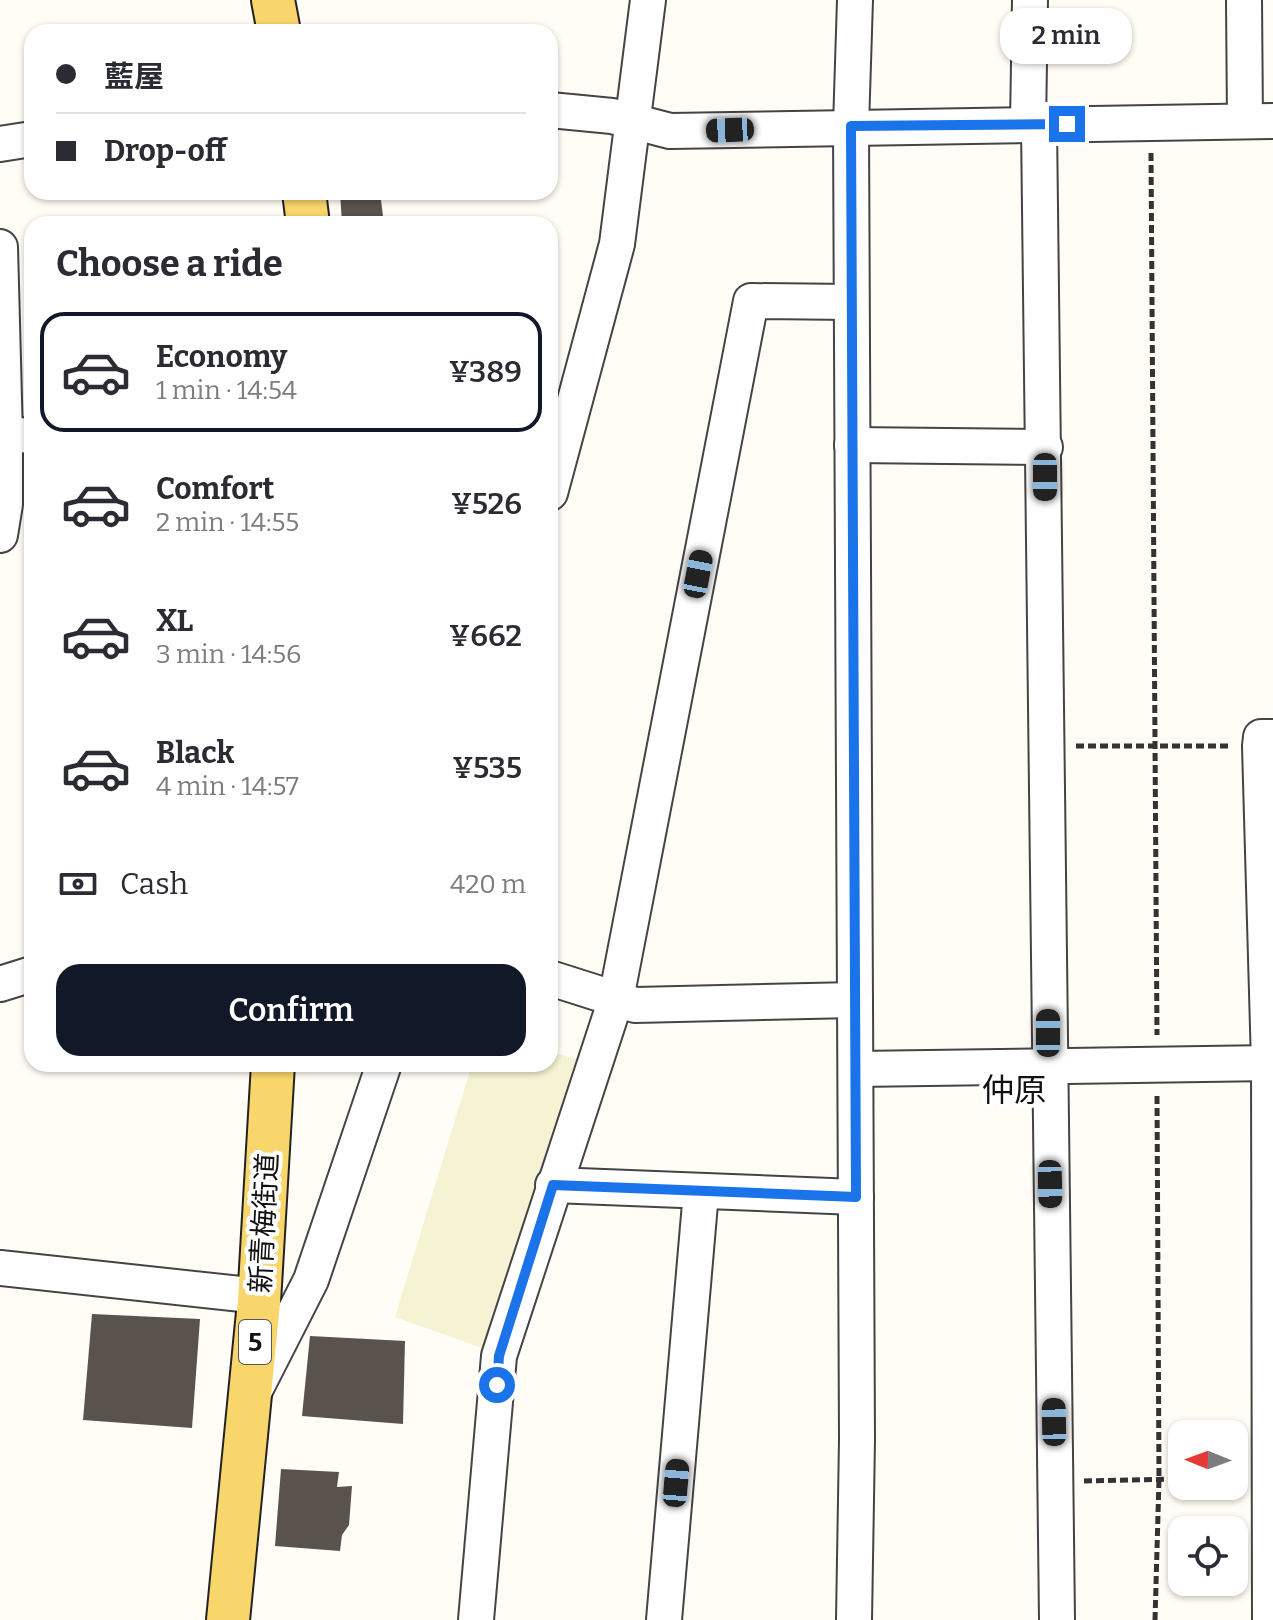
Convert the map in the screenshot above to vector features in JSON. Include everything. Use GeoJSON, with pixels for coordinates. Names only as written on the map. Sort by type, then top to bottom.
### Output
{"type":"FeatureCollection","features":[{"type":"Feature","properties":{"kind":"main road"},"geometry":{"type":"LineString","coordinates":[[273,0],[278,24]]}},
{"type":"Feature","properties":{"kind":"main road","name":"新青梅街道"},"geometry":{"type":"LineString","coordinates":[[228,1620],[259,1296],[273,1072]]}},
{"type":"Feature","properties":{"kind":"street"},"geometry":{"type":"LineString","coordinates":[[558,463],[617,244],[648,0]]}},
{"type":"Feature","properties":{"kind":"street"},"geometry":{"type":"LineString","coordinates":[[854,1620],[856,1069],[851,126],[855,0]]}},
{"type":"Feature","properties":{"kind":"street"},"geometry":{"type":"LineString","coordinates":[[1030,0],[1045,447],[1048,1065],[1057,1620]]}},
{"type":"Feature","properties":{"kind":"street"},"geometry":{"type":"LineString","coordinates":[[558,111],[612,116],[670,131],[1259,121],[1244,0]]}},
{"type":"Feature","properties":{"kind":"street"},"geometry":{"type":"LineString","coordinates":[[0,144],[24,140]]}},
{"type":"Feature","properties":{"kind":"street"},"geometry":{"type":"LineString","coordinates":[[0,247],[19,436],[0,535]]}},
{"type":"Feature","properties":{"kind":"street"},"geometry":{"type":"LineString","coordinates":[[476,1620],[499,1356],[616,999],[751,301],[851,302]]}},
{"type":"Feature","properties":{"kind":"street"},"geometry":{"type":"LineString","coordinates":[[852,445],[1045,447]]}},
{"type":"Feature","properties":{"kind":"street"},"geometry":{"type":"LineString","coordinates":[[1267,742],[1271,1063],[1270,1620]]}},
{"type":"Feature","properties":{"kind":"street"},"geometry":{"type":"LineString","coordinates":[[0,984],[24,976]]}},
{"type":"Feature","properties":{"kind":"street"},"geometry":{"type":"LineString","coordinates":[[558,981],[635,1005],[855,1000]]}},
{"type":"Feature","properties":{"kind":"street"},"geometry":{"type":"LineString","coordinates":[[856,1069],[1271,1063]]}},
{"type":"Feature","properties":{"kind":"street"},"geometry":{"type":"LineString","coordinates":[[250,1399],[311,1280],[381,1072]]}},
{"type":"Feature","properties":{"kind":"street"},"geometry":{"type":"LineString","coordinates":[[553,1185],[856,1197]]}},
{"type":"Feature","properties":{"kind":"street"},"geometry":{"type":"LineString","coordinates":[[664,1620],[701,1192]]}},
{"type":"Feature","properties":{"kind":"street"},"geometry":{"type":"LineString","coordinates":[[0,1268],[259,1296]]}},
{"type":"Feature","properties":{"kind":"path"},"geometry":{"type":"LineString","coordinates":[[1151,122],[1159,1479],[1155,1620]]}},
{"type":"Feature","properties":{"kind":"path"},"geometry":{"type":"LineString","coordinates":[[1047,747],[1267,742]]}},
{"type":"Feature","properties":{"kind":"path"},"geometry":{"type":"LineString","coordinates":[[1055,1482],[1168,1479]]}},
{"type":"Feature","properties":{"kind":"shaded area"},"geometry":{"type":"Polygon","coordinates":[[[558,1054],[576,1059],[485,1349],[395,1317],[470,1072],[558,1072],[558,1054]]]}},
{"type":"Feature","properties":{"kind":"building"},"geometry":{"type":"Polygon","coordinates":[[[340,200],[381,200],[383,216],[342,216],[340,200]]]}},
{"type":"Feature","properties":{"kind":"building"},"geometry":{"type":"Polygon","coordinates":[[[92,1314],[200,1319],[192,1428],[83,1420],[92,1314]]]}},
{"type":"Feature","properties":{"kind":"building"},"geometry":{"type":"Polygon","coordinates":[[[310,1336],[405,1341],[403,1424],[302,1416],[310,1336]]]}},
{"type":"Feature","properties":{"kind":"building"},"geometry":{"type":"Polygon","coordinates":[[[281,1469],[339,1472],[337,1487],[352,1486],[349,1525],[342,1535],[340,1551],[275,1546],[281,1469]]]}},
{"type":"Feature","properties":{"kind":"district","name":"仲原"},"geometry":{"type":"Point","coordinates":[1014,1090]}},
{"type":"Feature","properties":{"kind":"route"},"geometry":{"type":"LineString","coordinates":[[497,1385],[499,1356],[553,1185],[856,1197],[851,126],[1067,124]]}}]}
